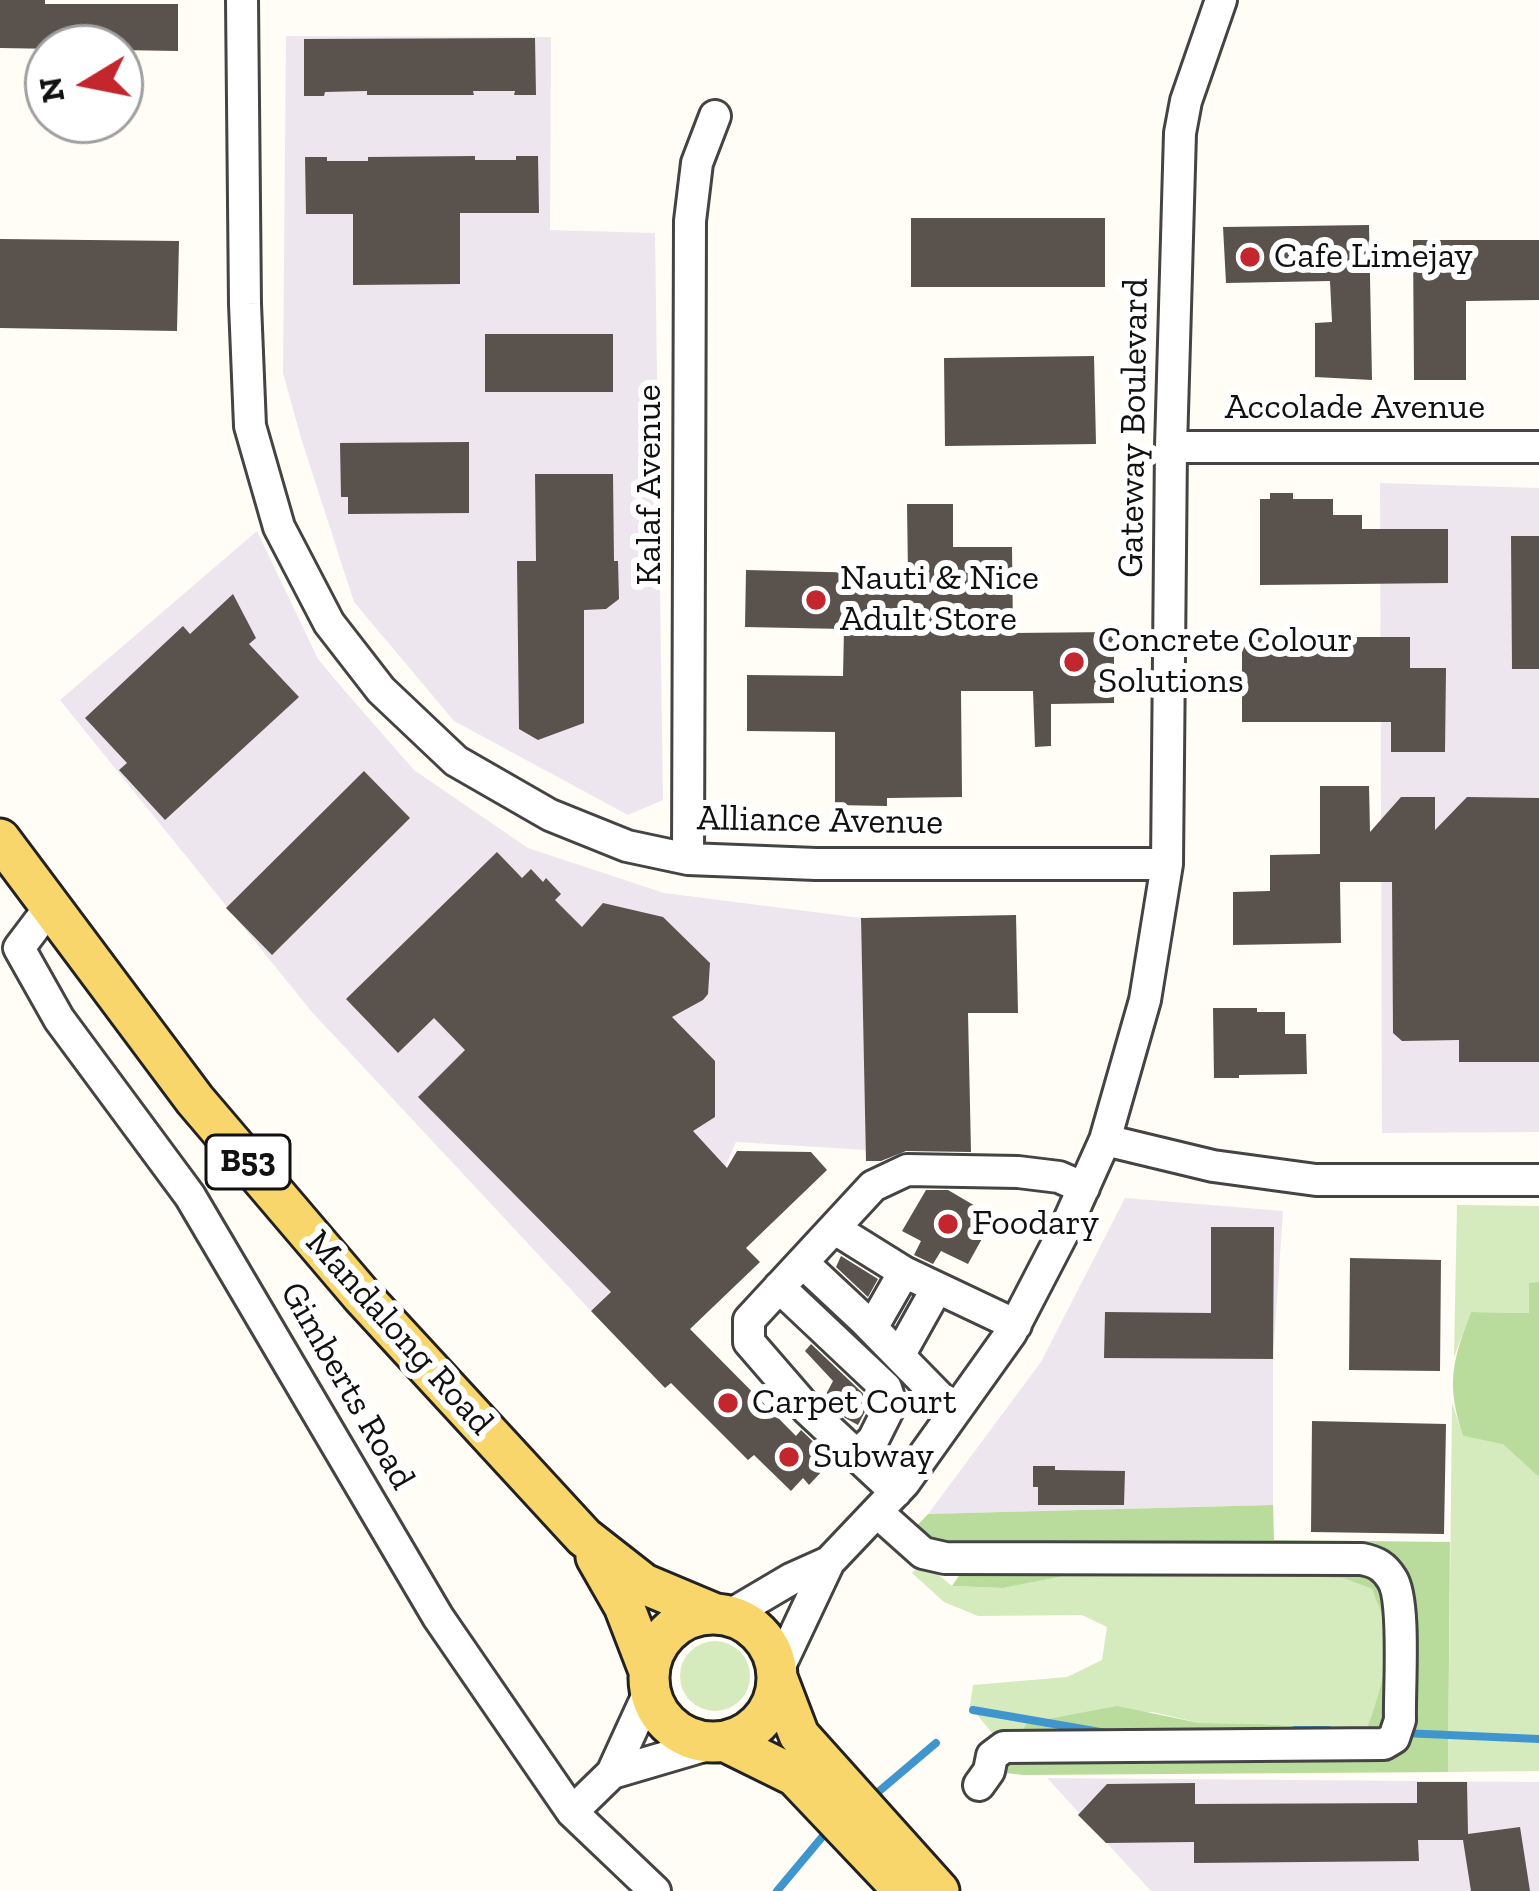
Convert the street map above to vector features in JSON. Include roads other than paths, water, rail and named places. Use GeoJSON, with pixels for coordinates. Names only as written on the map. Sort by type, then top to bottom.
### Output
{"type":"FeatureCollection","features":[{"type":"Feature","properties":{"kind":"main road","name":"Mandalong Road"},"geometry":{"type":"LineString","coordinates":[[0,838],[195,1100],[362,1296],[584,1537],[644,1584],[722,1614]]}},
{"type":"Feature","properties":{"kind":"main road","name":"Mandalong Road"},"geometry":{"type":"LineString","coordinates":[[584,1537],[624,1606],[649,1680]]}},
{"type":"Feature","properties":{"kind":"main road","name":"B53"},"geometry":{"type":"LineString","coordinates":[[722,1614],[748,1623],[772,1649],[799,1735],[939,1891]]}},
{"type":"Feature","properties":{"kind":"main road"},"geometry":{"type":"LineString","coordinates":[[649,1680],[653,1655],[672,1628],[697,1615],[722,1614]]}},
{"type":"Feature","properties":{"kind":"main road"},"geometry":{"type":"LineString","coordinates":[[720,1743],[744,1736],[766,1716],[778,1675]]}},
{"type":"Feature","properties":{"kind":"main road","name":"B53"},"geometry":{"type":"LineString","coordinates":[[649,1680],[654,1704],[664,1720],[681,1734],[720,1743],[795,1776],[904,1891]]}},
{"type":"Feature","properties":{"kind":"street","name":"Alliance Avenue"},"geometry":{"type":"LineString","coordinates":[[242,0],[250,426],[279,527],[329,623],[381,691],[456,760],[550,815],[628,846],[688,859],[1167,864]]}},
{"type":"Feature","properties":{"kind":"street","name":"Gateway Boulevard"},"geometry":{"type":"LineString","coordinates":[[778,1675],[829,1562],[886,1502],[1016,1325],[1105,1140],[1145,1000],[1167,864],[1180,134],[1186,100],[1221,0]]}},
{"type":"Feature","properties":{"kind":"street","name":"Kalaf Avenue"},"geometry":{"type":"LineString","coordinates":[[688,859],[690,221],[697,163],[715,116]]}},
{"type":"Feature","properties":{"kind":"street","name":"Accolade Avenue"},"geometry":{"type":"LineString","coordinates":[[1171,447],[1539,447]]}},
{"type":"Feature","properties":{"kind":"street","name":"Gimberts Road"},"geometry":{"type":"LineString","coordinates":[[50,907],[19,948],[59,1019],[190,1196],[438,1617],[572,1812],[655,1891]]}},
{"type":"Feature","properties":{"kind":"street"},"geometry":{"type":"LineString","coordinates":[[1105,1140],[1213,1166],[1316,1180],[1539,1180]]}},
{"type":"Feature","properties":{"kind":"street"},"geometry":{"type":"LineString","coordinates":[[979,1785],[992,1756],[1004,1747],[1384,1744],[1394,1738],[1400,1720],[1399,1603],[1395,1581],[1378,1563],[1362,1559],[945,1558],[922,1553],[857,1455],[807,1408],[749,1342],[749,1320],[778,1287],[873,1186],[907,1170],[1018,1172],[1059,1177],[1084,1188]]}},
{"type":"Feature","properties":{"kind":"street"},"geometry":{"type":"LineString","coordinates":[[835,1229],[904,1272],[1016,1325]]}},
{"type":"Feature","properties":{"kind":"street"},"geometry":{"type":"LineString","coordinates":[[842,1300],[870,1251]]}},
{"type":"Feature","properties":{"kind":"street"},"geometry":{"type":"LineString","coordinates":[[803,1263],[954,1412]]}},
{"type":"Feature","properties":{"kind":"street"},"geometry":{"type":"LineString","coordinates":[[872,1328],[904,1272]]}},
{"type":"Feature","properties":{"kind":"street"},"geometry":{"type":"LineString","coordinates":[[778,1287],[886,1388],[892,1404],[873,1440],[857,1455]]}},
{"type":"Feature","properties":{"kind":"street"},"geometry":{"type":"LineString","coordinates":[[899,1356],[937,1288]]}},
{"type":"Feature","properties":{"kind":"street","name":"Gateway Boulevard"},"geometry":{"type":"LineString","coordinates":[[722,1614],[829,1562]]}},
{"type":"Feature","properties":{"kind":"street"},"geometry":{"type":"LineString","coordinates":[[572,1812],[612,1773],[649,1680]]}},
{"type":"Feature","properties":{"kind":"street"},"geometry":{"type":"LineString","coordinates":[[612,1773],[720,1743]]}},
{"type":"Feature","properties":{"kind":"waterway"},"geometry":{"type":"LineString","coordinates":[[973,1710],[1106,1733]]}},
{"type":"Feature","properties":{"kind":"waterway"},"geometry":{"type":"LineString","coordinates":[[1295,1730],[1328,1730]]}},
{"type":"Feature","properties":{"kind":"waterway"},"geometry":{"type":"LineString","coordinates":[[1403,1733],[1539,1739]]}},
{"type":"Feature","properties":{"kind":"waterway"},"geometry":{"type":"LineString","coordinates":[[877,1793],[936,1743]]}},
{"type":"Feature","properties":{"kind":"waterway"},"geometry":{"type":"LineString","coordinates":[[777,1891],[823,1836]]}},
{"type":"Feature","properties":{"kind":"place","name":"Cafe Limejay"},"geometry":{"type":"Point","coordinates":[1250,257]}},
{"type":"Feature","properties":{"kind":"place","name":"Nauti & Nice Adult Store"},"geometry":{"type":"Point","coordinates":[816,600]}},
{"type":"Feature","properties":{"kind":"place","name":"Concrete Colour Solutions"},"geometry":{"type":"Point","coordinates":[1074,662]}},
{"type":"Feature","properties":{"kind":"place","name":"Foodary"},"geometry":{"type":"Point","coordinates":[948,1224]}},
{"type":"Feature","properties":{"kind":"place","name":"Carpet Court"},"geometry":{"type":"Point","coordinates":[728,1403]}},
{"type":"Feature","properties":{"kind":"place","name":"Subway"},"geometry":{"type":"Point","coordinates":[789,1457]}}]}
